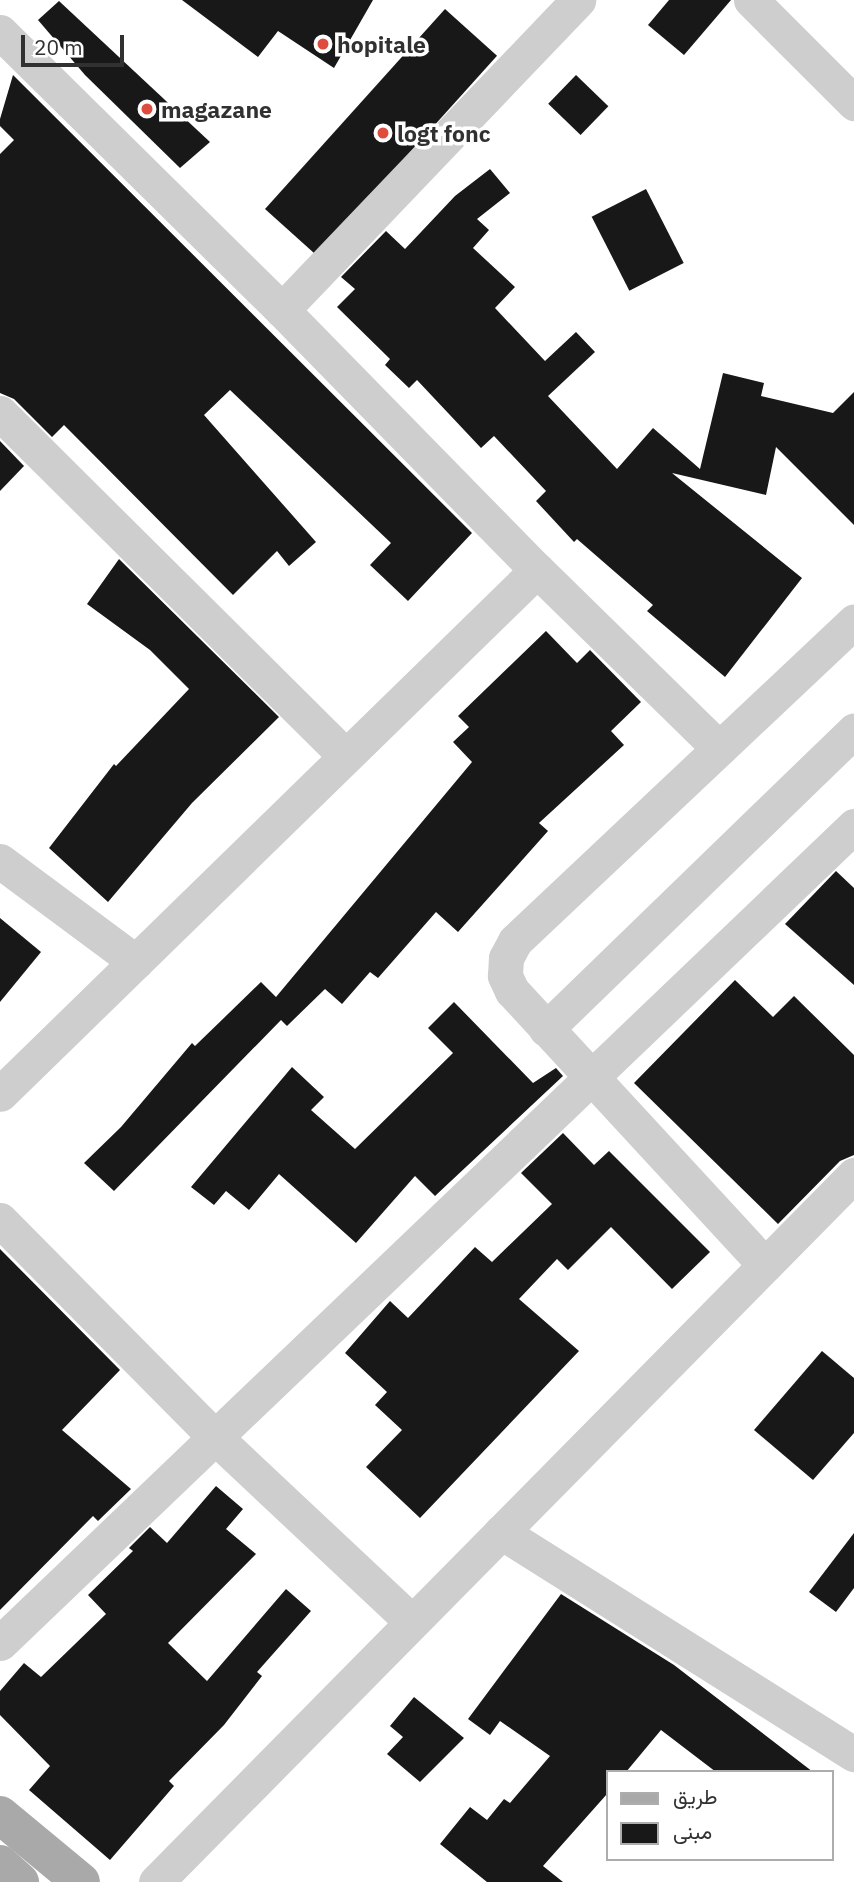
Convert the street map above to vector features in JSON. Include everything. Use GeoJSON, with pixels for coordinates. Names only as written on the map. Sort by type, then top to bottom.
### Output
{"type":"FeatureCollection","features":[{"type":"Feature","properties":{"kind":"main road"},"geometry":{"type":"LineString","coordinates":[[0,1815],[81,1882]]}},
{"type":"Feature","properties":{"kind":"main road"},"geometry":{"type":"LineString","coordinates":[[0,1864],[20,1882]]}},
{"type":"Feature","properties":{"kind":"street"},"geometry":{"type":"LineString","coordinates":[[282,310],[578,0]]}},
{"type":"Feature","properties":{"kind":"street"},"geometry":{"type":"LineString","coordinates":[[751,0],[854,103]]}},
{"type":"Feature","properties":{"kind":"street"},"geometry":{"type":"LineString","coordinates":[[0,32],[282,310],[537,570],[719,748]]}},
{"type":"Feature","properties":{"kind":"street"},"geometry":{"type":"LineString","coordinates":[[0,413],[346,756]]}},
{"type":"Feature","properties":{"kind":"street"},"geometry":{"type":"LineString","coordinates":[[0,1094],[537,570]]}},
{"type":"Feature","properties":{"kind":"street"},"geometry":{"type":"LineString","coordinates":[[765,1265],[590,1079],[512,991],[505,976],[506,958],[515,941],[719,748],[850,637]]}},
{"type":"Feature","properties":{"kind":"street"},"geometry":{"type":"LineString","coordinates":[[545,1029],[854,731]]}},
{"type":"Feature","properties":{"kind":"street"},"geometry":{"type":"LineString","coordinates":[[0,1643],[854,826]]}},
{"type":"Feature","properties":{"kind":"street"},"geometry":{"type":"LineString","coordinates":[[0,861],[135,962]]}},
{"type":"Feature","properties":{"kind":"street"},"geometry":{"type":"LineString","coordinates":[[156,1882],[854,1175]]}},
{"type":"Feature","properties":{"kind":"street"},"geometry":{"type":"LineString","coordinates":[[0,1220],[215,1437],[412,1622]]}},
{"type":"Feature","properties":{"kind":"street"},"geometry":{"type":"LineString","coordinates":[[501,1532],[854,1754]]}},
{"type":"Feature","properties":{"kind":"building","name":"hopitale"},"geometry":{"type":"Polygon","coordinates":[[[182,0],[373,0],[334,68],[278,31],[258,57],[182,0]]]}},
{"type":"Feature","properties":{"kind":"building"},"geometry":{"type":"Polygon","coordinates":[[[669,0],[731,0],[684,55],[648,25],[669,0]]]}},
{"type":"Feature","properties":{"kind":"building","name":"magazane"},"geometry":{"type":"Polygon","coordinates":[[[59,1],[210,142],[180,168],[85,75],[38,20],[59,1]]]}},
{"type":"Feature","properties":{"kind":"building","name":"logt fonc"},"geometry":{"type":"Polygon","coordinates":[[[445,9],[497,56],[317,256],[265,209],[445,9]]]}},
{"type":"Feature","properties":{"kind":"building"},"geometry":{"type":"Polygon","coordinates":[[[13,75],[472,533],[408,601],[370,565],[391,543],[230,390],[204,415],[316,542],[289,566],[277,551],[233,595],[64,425],[52,437],[14,399],[0,393],[0,154],[14,140],[0,126],[0,119],[13,75]]]}},
{"type":"Feature","properties":{"kind":"building"},"geometry":{"type":"Polygon","coordinates":[[[576,75],[608,106],[581,135],[548,104],[576,75]]]}},
{"type":"Feature","properties":{"kind":"building"},"geometry":{"type":"Polygon","coordinates":[[[490,169],[510,193],[477,219],[489,230],[473,248],[515,287],[495,308],[545,361],[576,332],[595,352],[548,396],[617,469],[653,428],[700,469],[723,373],[764,383],[761,396],[833,413],[854,392],[854,525],[776,447],[766,495],[672,473],[802,578],[725,677],[647,611],[653,605],[577,539],[574,542],[536,501],[546,491],[494,436],[481,448],[417,380],[409,388],[385,365],[390,359],[337,307],[355,289],[341,277],[386,231],[405,249],[455,196],[490,169]]]}},
{"type":"Feature","properties":{"kind":"building"},"geometry":{"type":"Polygon","coordinates":[[[646,189],[684,263],[629,291],[592,217],[646,189]]]}},
{"type":"Feature","properties":{"kind":"building"},"geometry":{"type":"Polygon","coordinates":[[[0,441],[24,466],[0,491],[0,441]]]}},
{"type":"Feature","properties":{"kind":"building"},"geometry":{"type":"Polygon","coordinates":[[[119,559],[279,717],[192,803],[108,902],[49,848],[114,764],[116,766],[189,689],[150,650],[87,604],[119,559]]]}},
{"type":"Feature","properties":{"kind":"building"},"geometry":{"type":"Polygon","coordinates":[[[546,631],[577,663],[590,650],[641,702],[611,731],[624,745],[539,823],[548,831],[458,932],[436,912],[378,978],[370,972],[342,1004],[325,989],[287,1026],[281,1020],[114,1191],[84,1163],[121,1127],[192,1043],[195,1046],[261,982],[276,997],[472,762],[453,742],[469,727],[458,716],[546,631]]]}},
{"type":"Feature","properties":{"kind":"building"},"geometry":{"type":"Polygon","coordinates":[[[836,871],[854,888],[854,985],[785,924],[836,871]]]}},
{"type":"Feature","properties":{"kind":"building"},"geometry":{"type":"Polygon","coordinates":[[[0,918],[41,952],[0,1002],[0,918]]]}},
{"type":"Feature","properties":{"kind":"building"},"geometry":{"type":"Polygon","coordinates":[[[735,980],[773,1017],[794,996],[854,1055],[854,1155],[840,1161],[778,1224],[634,1083],[735,980]]]}},
{"type":"Feature","properties":{"kind":"building"},"geometry":{"type":"Polygon","coordinates":[[[454,1002],[533,1083],[556,1068],[563,1076],[435,1196],[415,1176],[356,1243],[279,1174],[249,1210],[226,1191],[214,1205],[191,1187],[292,1067],[324,1097],[311,1110],[355,1149],[453,1053],[428,1028],[454,1002]]]}},
{"type":"Feature","properties":{"kind":"building"},"geometry":{"type":"Polygon","coordinates":[[[563,1133],[594,1165],[609,1151],[710,1252],[672,1289],[611,1227],[568,1270],[557,1259],[519,1299],[579,1351],[420,1518],[366,1467],[402,1430],[375,1405],[387,1392],[345,1353],[390,1301],[408,1318],[475,1247],[492,1262],[552,1204],[521,1173],[563,1133]]]}},
{"type":"Feature","properties":{"kind":"building"},"geometry":{"type":"Polygon","coordinates":[[[0,1249],[120,1370],[62,1430],[131,1489],[98,1521],[93,1516],[0,1610],[0,1249]]]}},
{"type":"Feature","properties":{"kind":"building"},"geometry":{"type":"Polygon","coordinates":[[[822,1351],[854,1378],[854,1433],[813,1480],[754,1430],[822,1351]]]}},
{"type":"Feature","properties":{"kind":"building"},"geometry":{"type":"Polygon","coordinates":[[[216,1486],[243,1509],[226,1529],[256,1554],[168,1643],[207,1681],[286,1589],[311,1611],[257,1672],[262,1676],[224,1725],[169,1781],[174,1786],[110,1860],[29,1790],[50,1766],[0,1715],[0,1691],[24,1663],[41,1677],[106,1614],[88,1595],[133,1551],[129,1548],[150,1527],[167,1543],[216,1486]]]}},
{"type":"Feature","properties":{"kind":"building"},"geometry":{"type":"Polygon","coordinates":[[[854,1533],[854,1588],[836,1612],[809,1592],[854,1533]]]}},
{"type":"Feature","properties":{"kind":"building"},"geometry":{"type":"Polygon","coordinates":[[[561,1594],[674,1665],[810,1770],[713,1770],[661,1730],[628,1770],[606,1770],[606,1795],[543,1866],[563,1882],[487,1882],[440,1844],[470,1807],[487,1820],[504,1799],[510,1803],[550,1756],[500,1721],[490,1735],[468,1719],[561,1594]]]}},
{"type":"Feature","properties":{"kind":"building"},"geometry":{"type":"Polygon","coordinates":[[[414,1697],[464,1738],[420,1782],[387,1754],[403,1737],[390,1726],[414,1697]]]}},
{"type":"Feature","properties":{"kind":"place","name":"hopitale"},"geometry":{"type":"Point","coordinates":[323,44]}},
{"type":"Feature","properties":{"kind":"place","name":"magazane"},"geometry":{"type":"Point","coordinates":[147,109]}},
{"type":"Feature","properties":{"kind":"place","name":"logt fonc"},"geometry":{"type":"Point","coordinates":[383,133]}}]}
